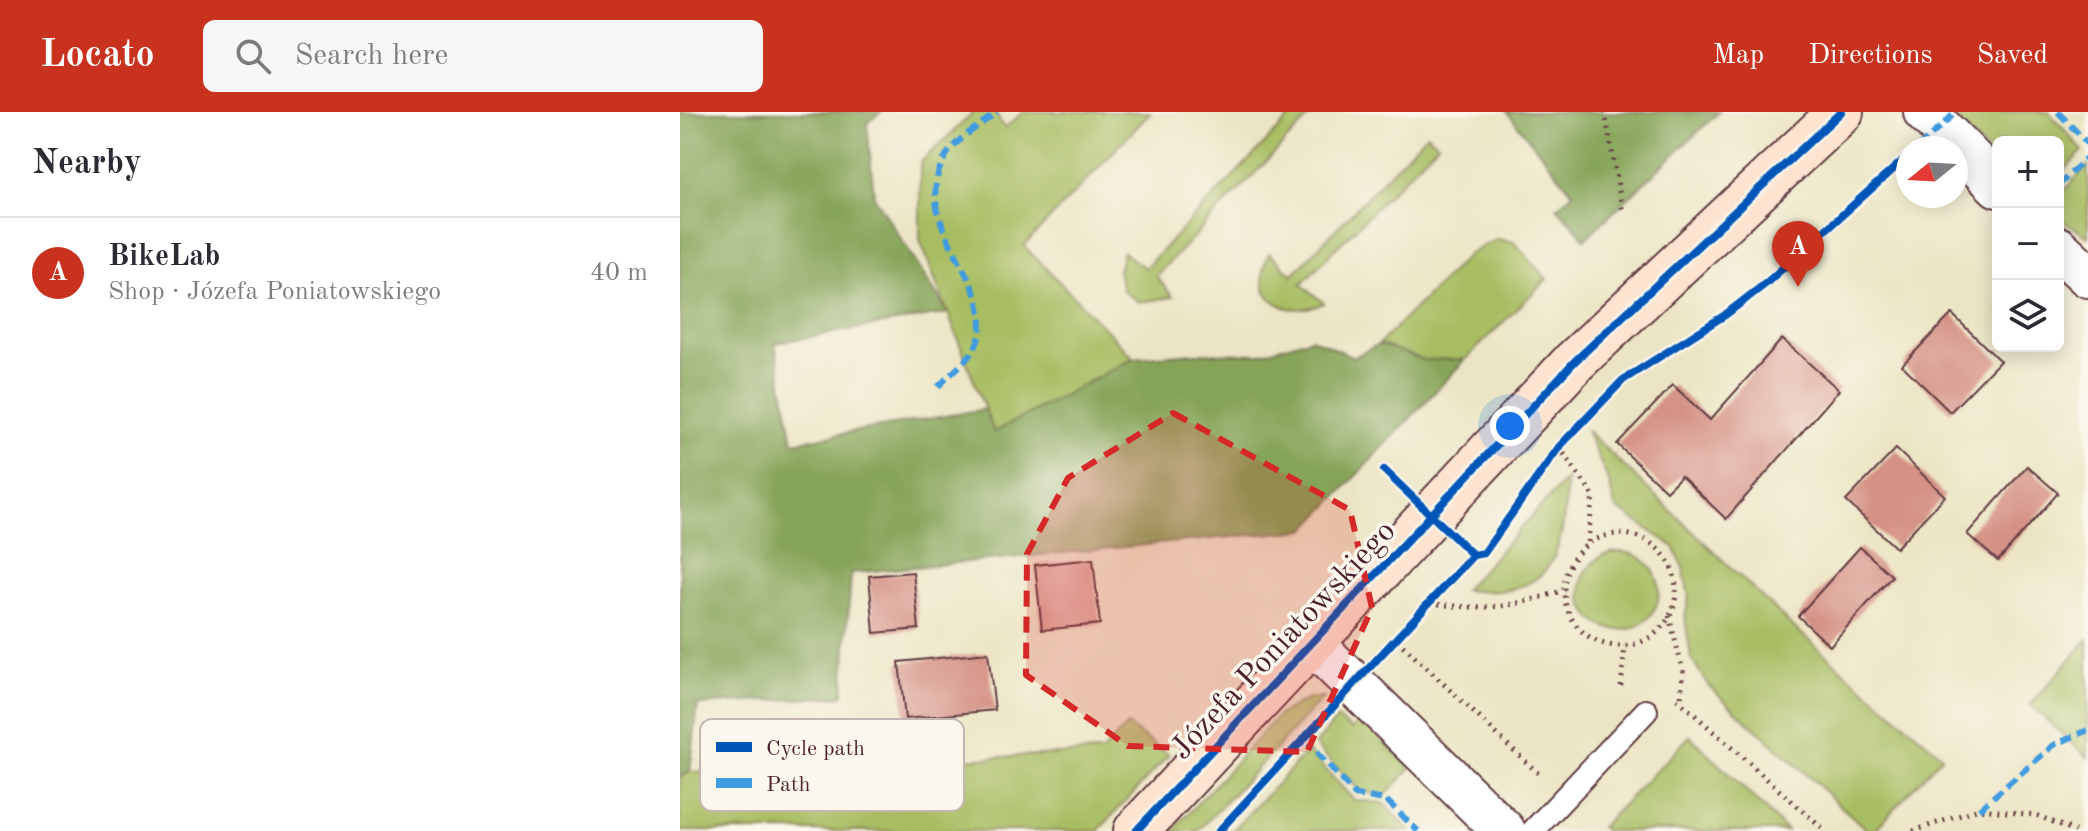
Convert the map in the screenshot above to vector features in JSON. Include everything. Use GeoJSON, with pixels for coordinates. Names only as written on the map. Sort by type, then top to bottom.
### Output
{"type":"FeatureCollection","features":[{"type":"Feature","properties":{"kind":"street","name":"Józefa Poniatowskiego"},"geometry":{"type":"LineString","coordinates":[[1136,831],[1575,361],[1841,112]]}},
{"type":"Feature","properties":{"kind":"street"},"geometry":{"type":"LineString","coordinates":[[1925,112],[1992,180]]}},
{"type":"Feature","properties":{"kind":"street"},"geometry":{"type":"LineString","coordinates":[[2064,254],[2088,276]]}},
{"type":"Feature","properties":{"kind":"street"},"geometry":{"type":"LineString","coordinates":[[1312,643],[1504,831]]}},
{"type":"Feature","properties":{"kind":"lane"},"geometry":{"type":"LineString","coordinates":[[1533,831],[1646,711]]}},
{"type":"Feature","properties":{"kind":"path"},"geometry":{"type":"LineString","coordinates":[[1605,112],[1623,213]]}},
{"type":"Feature","properties":{"kind":"path"},"geometry":{"type":"LineString","coordinates":[[1559,447],[1593,495],[1588,543]]}},
{"type":"Feature","properties":{"kind":"path"},"geometry":{"type":"LineString","coordinates":[[1622,533],[1641,537],[1657,547],[1675,580],[1675,599],[1669,616],[1658,631],[1643,642],[1625,646],[1606,645],[1575,624],[1567,608],[1564,590],[1567,572],[1575,556],[1588,543],[1605,535],[1622,533]]}},
{"type":"Feature","properties":{"kind":"path"},"geometry":{"type":"LineString","coordinates":[[1430,603],[1479,610],[1522,604],[1564,590]]}},
{"type":"Feature","properties":{"kind":"path"},"geometry":{"type":"LineString","coordinates":[[1669,616],[1683,671],[1681,699]]}},
{"type":"Feature","properties":{"kind":"path"},"geometry":{"type":"LineString","coordinates":[[1397,640],[1564,798]]}},
{"type":"Feature","properties":{"kind":"path"},"geometry":{"type":"LineString","coordinates":[[1646,711],[1664,697],[1681,699],[1825,831]]}},
{"type":"Feature","properties":{"kind":"path"},"geometry":{"type":"LineString","coordinates":[[1913,831],[1979,809],[2036,815],[2075,831]]}},
{"type":"Feature","properties":{"kind":"highlighted area"},"geometry":{"type":"Polygon","coordinates":[[[1173,413],[1350,510],[1372,608],[1307,752],[1128,746],[1026,675],[1027,554],[1068,478],[1173,413]]]}},
{"type":"Feature","properties":{"kind":"green space"},"geometry":{"type":"Polygon","coordinates":[[[680,112],[881,112],[867,123],[874,196],[948,313],[775,343],[793,442],[985,409],[994,432],[1134,358],[1194,353],[1259,354],[1311,338],[1354,357],[1379,344],[1424,360],[1466,359],[1305,530],[851,573],[843,696],[698,705],[690,772],[680,777],[680,112]]]}},
{"type":"Feature","properties":{"kind":"green space"},"geometry":{"type":"Polygon","coordinates":[[[974,112],[994,112],[1005,128],[1023,112],[1151,112],[1024,246],[1134,358],[994,433],[920,240],[920,163],[974,112]]]}},
{"type":"Feature","properties":{"kind":"green space"},"geometry":{"type":"Polygon","coordinates":[[[1295,112],[1314,112],[1156,276],[1173,297],[1139,302],[1123,291],[1118,271],[1123,252],[1145,268],[1295,112]]]}},
{"type":"Feature","properties":{"kind":"green space"},"geometry":{"type":"Polygon","coordinates":[[[1507,112],[1719,112],[1585,239],[1557,207],[1573,193],[1507,112]]]}},
{"type":"Feature","properties":{"kind":"green space"},"geometry":{"type":"Polygon","coordinates":[[[1967,112],[2049,112],[2083,151],[2064,170],[2064,136],[1992,136],[1992,155],[1957,121],[1967,112]]]}},
{"type":"Feature","properties":{"kind":"green space"},"geometry":{"type":"Polygon","coordinates":[[[1427,134],[1438,144],[1301,284],[1324,303],[1296,309],[1274,301],[1263,281],[1269,253],[1292,275],[1427,134]]]}},
{"type":"Feature","properties":{"kind":"green space"},"geometry":{"type":"Polygon","coordinates":[[[2088,165],[2088,237],[2064,222],[2064,191],[2088,165]]]}},
{"type":"Feature","properties":{"kind":"green space"},"geometry":{"type":"Polygon","coordinates":[[[1496,239],[1514,242],[1547,279],[1466,359],[1424,360],[1379,344],[1469,254],[1496,239]]]}},
{"type":"Feature","properties":{"kind":"green space"},"geometry":{"type":"Polygon","coordinates":[[[1586,430],[1789,623],[1942,756],[1874,831],[1868,831],[1708,685],[1691,658],[1685,617],[1689,597],[1683,567],[1674,547],[1615,507],[1609,482],[1586,430]]]}},
{"type":"Feature","properties":{"kind":"green space"},"geometry":{"type":"Polygon","coordinates":[[[1566,479],[1562,530],[1548,567],[1535,580],[1517,588],[1464,590],[1566,479]]]}},
{"type":"Feature","properties":{"kind":"green space"},"geometry":{"type":"Polygon","coordinates":[[[1620,552],[1635,555],[1652,569],[1659,591],[1656,606],[1642,623],[1620,630],[1605,627],[1588,613],[1581,591],[1584,576],[1598,559],[1620,552]]]}},
{"type":"Feature","properties":{"kind":"green space"},"geometry":{"type":"Polygon","coordinates":[[[2088,639],[2088,758],[2030,705],[2088,639]]]}},
{"type":"Feature","properties":{"kind":"green space"},"geometry":{"type":"Polygon","coordinates":[[[1310,698],[1323,698],[1198,831],[1172,831],[1280,714],[1310,698]]]}},
{"type":"Feature","properties":{"kind":"green space"},"geometry":{"type":"Polygon","coordinates":[[[1337,718],[1352,729],[1361,719],[1411,768],[1384,797],[1360,791],[1315,745],[1337,718]]]}},
{"type":"Feature","properties":{"kind":"green space"},"geometry":{"type":"Polygon","coordinates":[[[1127,725],[1169,755],[1098,831],[680,831],[680,777],[690,772],[700,772],[700,811],[964,811],[964,759],[1102,752],[1127,725]]]}},
{"type":"Feature","properties":{"kind":"green space"},"geometry":{"type":"Polygon","coordinates":[[[1690,736],[1787,831],[1605,831],[1601,827],[1690,736]]]}},
{"type":"Feature","properties":{"kind":"green space"},"geometry":{"type":"Polygon","coordinates":[[[1308,751],[1354,800],[1383,803],[1411,831],[1232,831],[1308,751]]]}},
{"type":"Feature","properties":{"kind":"building"},"geometry":{"type":"Polygon","coordinates":[[[1952,314],[2000,361],[1950,412],[1902,365],[1952,314]]]}},
{"type":"Feature","properties":{"kind":"building"},"geometry":{"type":"Polygon","coordinates":[[[1782,339],[1839,390],[1726,519],[1681,476],[1666,491],[1617,444],[1673,385],[1710,420],[1782,339]]]}},
{"type":"Feature","properties":{"kind":"building"},"geometry":{"type":"Polygon","coordinates":[[[1896,449],[1945,496],[1896,548],[1846,501],[1896,449]]]}},
{"type":"Feature","properties":{"kind":"building"},"geometry":{"type":"Polygon","coordinates":[[[2027,466],[2058,493],[1998,561],[1967,534],[2027,466]]]}},
{"type":"Feature","properties":{"kind":"building"},"geometry":{"type":"Polygon","coordinates":[[[1860,547],[1892,576],[1830,646],[1798,616],[1860,547]]]}},
{"type":"Feature","properties":{"kind":"building"},"geometry":{"type":"Polygon","coordinates":[[[1093,559],[1100,624],[1042,630],[1035,565],[1093,559]]]}},
{"type":"Feature","properties":{"kind":"building"},"geometry":{"type":"Polygon","coordinates":[[[913,572],[919,629],[874,633],[869,576],[913,572]]]}},
{"type":"Feature","properties":{"kind":"building"},"geometry":{"type":"Polygon","coordinates":[[[988,653],[995,710],[905,719],[899,662],[988,653]]]}},
{"type":"Feature","properties":{"kind":"marked path"},"geometry":{"type":"LineString","coordinates":[[938,387],[975,347],[981,318],[976,296],[943,228],[937,205],[936,181],[950,150],[997,112]]}},
{"type":"Feature","properties":{"kind":"marked path"},"geometry":{"type":"LineString","coordinates":[[1931,136],[1956,112]]}},
{"type":"Feature","properties":{"kind":"marked path"},"geometry":{"type":"LineString","coordinates":[[2058,112],[2088,144]]}},
{"type":"Feature","properties":{"kind":"marked path"},"geometry":{"type":"LineString","coordinates":[[2064,180],[2088,156]]}},
{"type":"Feature","properties":{"kind":"marked path"},"geometry":{"type":"LineString","coordinates":[[1979,809],[2054,745],[2088,730]]}},
{"type":"Feature","properties":{"kind":"marked path"},"geometry":{"type":"LineString","coordinates":[[1304,739],[1355,795],[1386,800],[1418,831]]}},
{"type":"Feature","properties":{"kind":"cycle path"},"geometry":{"type":"LineString","coordinates":[[1136,831],[1575,361],[1841,112]]}},
{"type":"Feature","properties":{"kind":"cycle path"},"geometry":{"type":"LineString","coordinates":[[1473,555],[1484,553],[1559,447],[1623,380],[1725,315],[1765,284],[1896,167]]}},
{"type":"Feature","properties":{"kind":"cycle path"},"geometry":{"type":"LineString","coordinates":[[1219,831],[1473,555],[1384,470]]}},
{"type":"Feature","properties":{"kind":"place","name":"BikeLab"},"geometry":{"type":"Point","coordinates":[1798,287]}}]}
